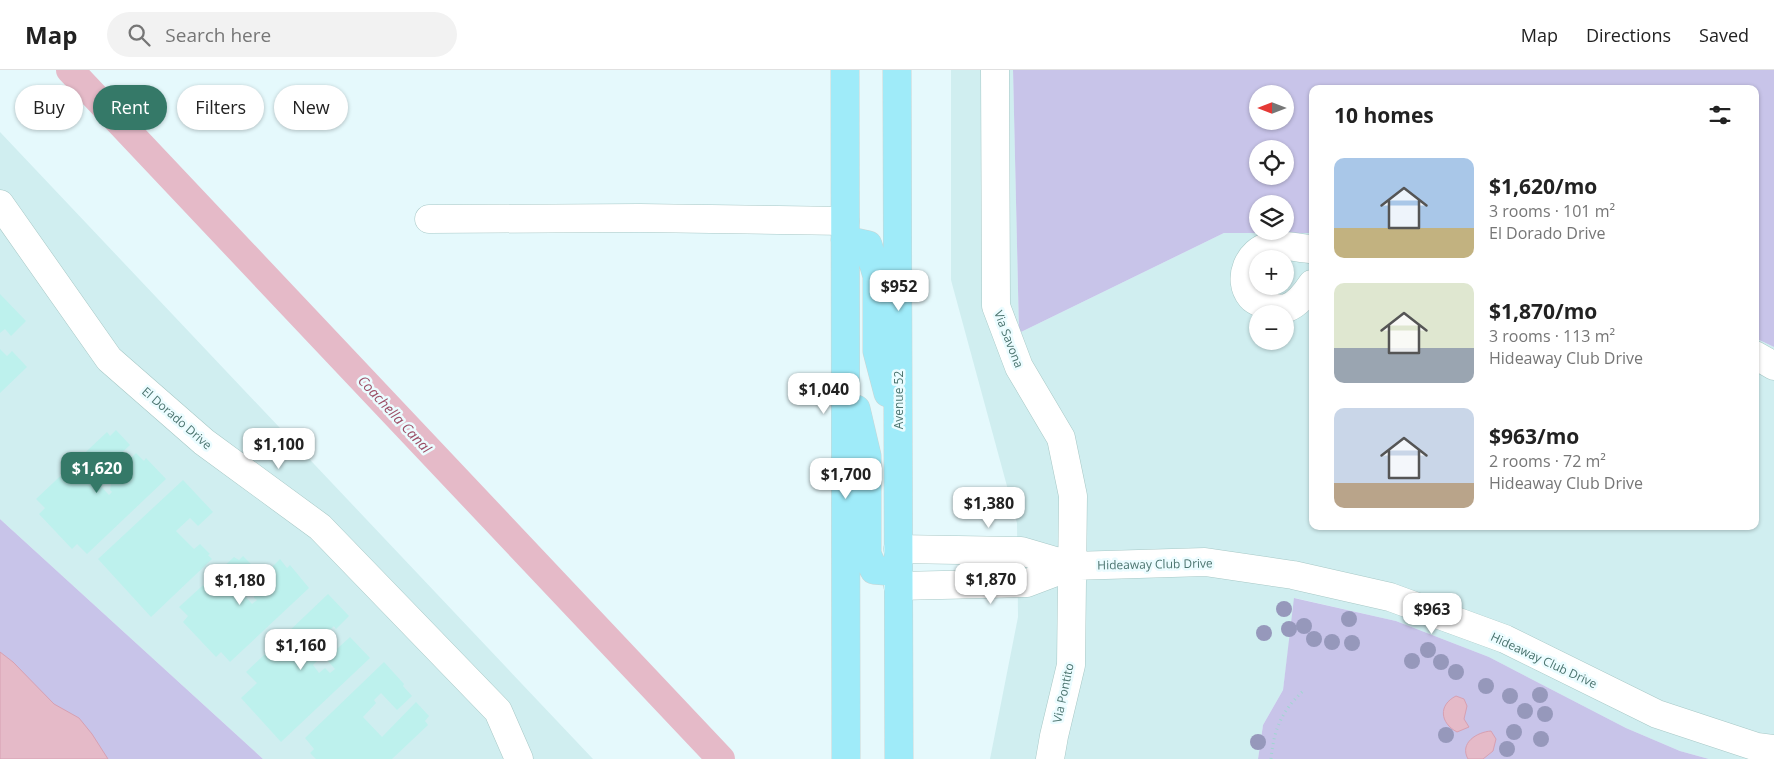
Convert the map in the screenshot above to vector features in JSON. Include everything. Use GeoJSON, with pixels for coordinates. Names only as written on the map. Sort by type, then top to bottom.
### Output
{"type":"FeatureCollection","features":[{"type":"Feature","properties":{"kind":"main road"},"geometry":{"type":"LineString","coordinates":[[844,70],[846,759]]}},
{"type":"Feature","properties":{"kind":"main road","name":"Avenue 52"},"geometry":{"type":"LineString","coordinates":[[897,70],[899,759]]}},
{"type":"Feature","properties":{"kind":"main road"},"geometry":{"type":"LineString","coordinates":[[845,230],[868,245],[877,276],[877,351],[898,436]]}},
{"type":"Feature","properties":{"kind":"main road"},"geometry":{"type":"LineString","coordinates":[[846,368],[868,456],[868,554],[874,570],[898,569]]}},
{"type":"Feature","properties":{"kind":"street","name":"Via Savona"},"geometry":{"type":"LineString","coordinates":[[995,70],[996,306],[1019,367],[1061,438],[1072,496],[1072,566]]}},
{"type":"Feature","properties":{"kind":"street","name":"El Dorado Drive"},"geometry":{"type":"LineString","coordinates":[[0,204],[109,359],[204,442],[320,527],[498,711],[519,759]]}},
{"type":"Feature","properties":{"kind":"street"},"geometry":{"type":"LineString","coordinates":[[429,219],[640,218],[845,230]]}},
{"type":"Feature","properties":{"kind":"street"},"geometry":{"type":"LineString","coordinates":[[1309,249],[1272,245],[1257,250],[1248,263],[1245,274],[1246,288],[1252,299],[1273,308],[1286,308],[1297,301],[1309,287]]}},
{"type":"Feature","properties":{"kind":"street"},"geometry":{"type":"LineString","coordinates":[[1759,357],[1774,366]]}},
{"type":"Feature","properties":{"kind":"street","name":"Hideaway Club Drive"},"geometry":{"type":"LineString","coordinates":[[898,569],[1021,551],[1072,566],[1205,562],[1294,575],[1390,596],[1505,639],[1657,714],[1757,747],[1774,750]]}},
{"type":"Feature","properties":{"kind":"street","name":"Hideaway Club Drive"},"geometry":{"type":"LineString","coordinates":[[898,569],[1027,583],[1072,566]]}},
{"type":"Feature","properties":{"kind":"street","name":"Via Pontito"},"geometry":{"type":"LineString","coordinates":[[1050,759],[1071,665],[1072,566]]}},
{"type":"Feature","properties":{"kind":"path"},"geometry":{"type":"LineString","coordinates":[[1270,759],[1277,725],[1284,711],[1303,690]]}},
{"type":"Feature","properties":{"kind":"shaded area"},"geometry":{"type":"Polygon","coordinates":[[[951,70],[1013,70],[1019,333],[1224,233],[1249,233],[1249,240],[1294,240],[1294,233],[1309,233],[1309,530],[1759,530],[1759,340],[1774,347],[1774,759],[1709,759],[1680,751],[1626,728],[1489,657],[1396,621],[1295,598],[1283,690],[1263,725],[1258,759],[990,759],[1018,617],[1017,523],[951,280],[951,70]]]}},
{"type":"Feature","properties":{"kind":"shaded area"},"geometry":{"type":"Polygon","coordinates":[[[1013,70],[1774,70],[1774,347],[1759,340],[1759,85],[1309,85],[1309,233],[1294,233],[1294,195],[1249,195],[1249,233],[1224,233],[1019,333],[1013,70]]]}},
{"type":"Feature","properties":{"kind":"shaded area"},"geometry":{"type":"Polygon","coordinates":[[[0,132],[593,759],[263,759],[0,519],[0,132]]]}},
{"type":"Feature","properties":{"kind":"shaded area"},"geometry":{"type":"Polygon","coordinates":[[[0,519],[263,759],[0,759],[0,519]]]}},
{"type":"Feature","properties":{"kind":"shaded area"},"geometry":{"type":"Polygon","coordinates":[[[1294,598],[1396,621],[1489,657],[1626,728],[1680,751],[1709,759],[1258,759],[1263,725],[1283,690],[1294,598]]]}},
{"type":"Feature","properties":{"kind":"shaded area"},"geometry":{"type":"Polygon","coordinates":[[[0,652],[13,662],[54,704],[79,718],[108,759],[0,759],[0,652]]]}},
{"type":"Feature","properties":{"kind":"shaded area"},"geometry":{"type":"Polygon","coordinates":[[[1456,696],[1464,699],[1467,706],[1464,719],[1469,727],[1457,732],[1447,724],[1443,714],[1446,704],[1456,696]]]}},
{"type":"Feature","properties":{"kind":"shaded area"},"geometry":{"type":"Polygon","coordinates":[[[1491,731],[1496,739],[1493,751],[1483,759],[1468,759],[1466,748],[1471,739],[1491,731]]]}},
{"type":"Feature","properties":{"kind":"building"},"geometry":{"type":"Polygon","coordinates":[[[0,294],[26,321],[11,336],[5,329],[0,333],[0,294]]]}},
{"type":"Feature","properties":{"kind":"building"},"geometry":{"type":"Polygon","coordinates":[[[0,349],[7,356],[12,351],[27,367],[0,393],[0,349]]]}},
{"type":"Feature","properties":{"kind":"building"},"geometry":{"type":"Polygon","coordinates":[[[116,430],[130,445],[94,479],[109,495],[112,492],[110,490],[111,483],[120,474],[117,472],[136,453],[144,461],[146,458],[166,479],[87,554],[77,544],[72,549],[39,514],[45,508],[36,499],[107,432],[110,436],[116,430]]]}},
{"type":"Feature","properties":{"kind":"building"},"geometry":{"type":"Polygon","coordinates":[[[183,480],[213,512],[198,526],[190,518],[176,531],[194,549],[200,544],[210,554],[208,555],[212,559],[151,617],[98,559],[183,480]]]}},
{"type":"Feature","properties":{"kind":"building"},"geometry":{"type":"Polygon","coordinates":[[[243,556],[256,569],[238,588],[252,604],[257,600],[254,598],[254,592],[262,583],[259,580],[280,559],[287,568],[290,565],[309,588],[230,662],[221,652],[216,657],[183,622],[188,616],[179,607],[234,557],[239,560],[243,556]]]}},
{"type":"Feature","properties":{"kind":"building"},"geometry":{"type":"Polygon","coordinates":[[[328,594],[349,616],[336,629],[334,626],[308,651],[317,661],[313,665],[319,673],[325,668],[330,673],[335,669],[326,659],[350,637],[370,658],[281,742],[241,698],[257,683],[246,672],[328,594]]]}},
{"type":"Feature","properties":{"kind":"building"},"geometry":{"type":"Polygon","coordinates":[[[384,662],[412,696],[397,710],[381,693],[374,700],[376,703],[363,717],[382,737],[416,702],[429,716],[425,721],[428,725],[392,759],[316,759],[310,753],[314,749],[305,738],[384,662]]]}},
{"type":"Feature","properties":{"kind":"waterway","name":"Coachella Canal"},"geometry":{"type":"LineString","coordinates":[[70,70],[721,759]]}}]}
